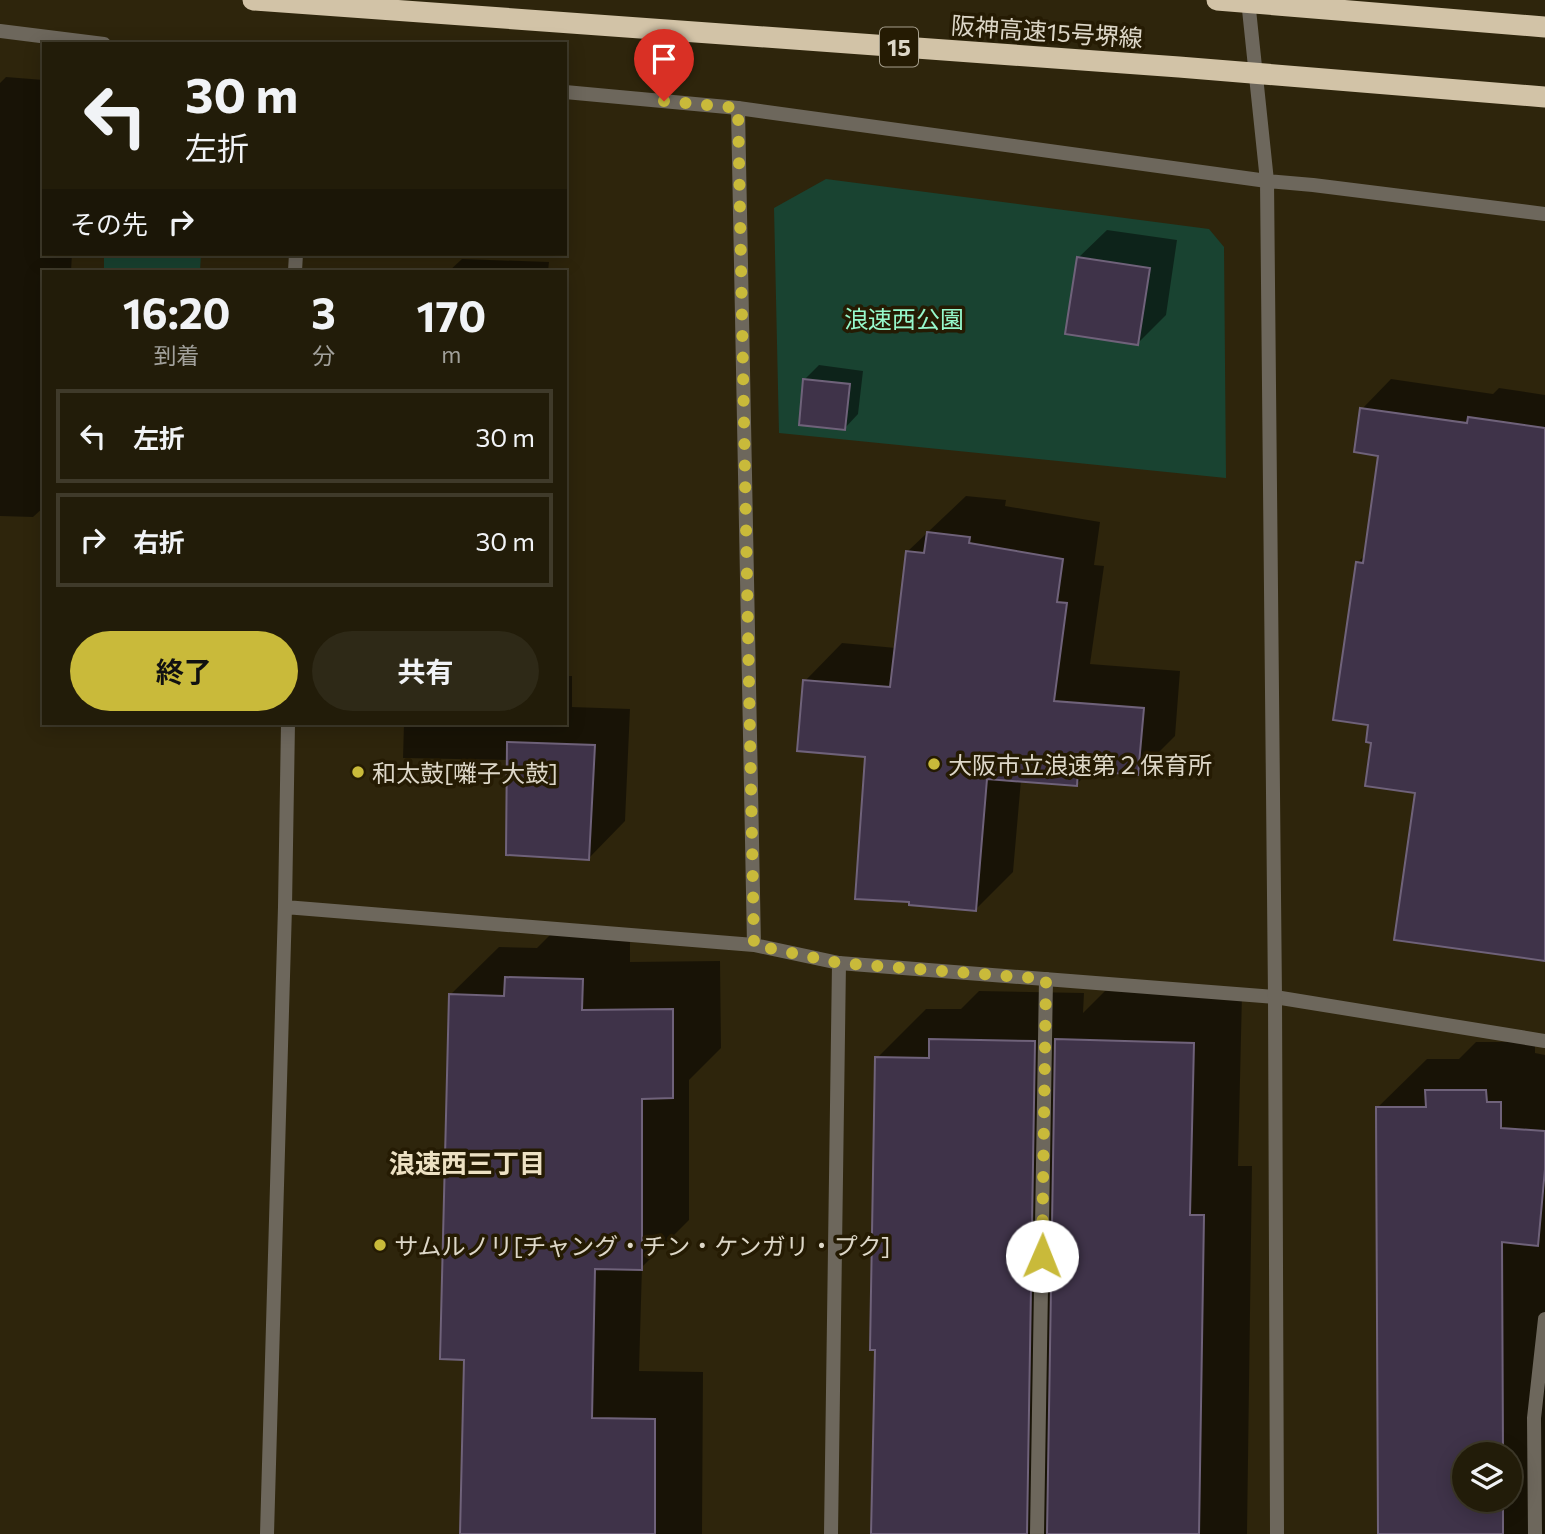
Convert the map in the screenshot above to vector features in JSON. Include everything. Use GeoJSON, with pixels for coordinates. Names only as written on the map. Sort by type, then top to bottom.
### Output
{"type":"FeatureCollection","features":[{"type":"Feature","properties":{"kind":"highway","name":"阪神高速15号堺線"},"geometry":{"type":"LineString","coordinates":[[253,0],[1165,66],[1545,97]]}},
{"type":"Feature","properties":{"kind":"highway"},"geometry":{"type":"LineString","coordinates":[[1217,0],[1545,27]]}},
{"type":"Feature","properties":{"kind":"street"},"geometry":{"type":"LineString","coordinates":[[1248,0],[1266,181],[1275,997],[1277,1534]]}},
{"type":"Feature","properties":{"kind":"street"},"geometry":{"type":"LineString","coordinates":[[0,31],[88,42]]}},
{"type":"Feature","properties":{"kind":"street"},"geometry":{"type":"LineString","coordinates":[[567,92],[738,108],[1266,181],[1313,184],[1545,214]]}},
{"type":"Feature","properties":{"kind":"street"},"geometry":{"type":"LineString","coordinates":[[738,108],[754,945]]}},
{"type":"Feature","properties":{"kind":"street"},"geometry":{"type":"LineString","coordinates":[[267,1534],[288,725]]}},
{"type":"Feature","properties":{"kind":"street"},"geometry":{"type":"LineString","coordinates":[[285,907],[754,945],[839,963],[1275,997],[1545,1041]]}},
{"type":"Feature","properties":{"kind":"street"},"geometry":{"type":"LineString","coordinates":[[831,1534],[839,963]]}},
{"type":"Feature","properties":{"kind":"street"},"geometry":{"type":"LineString","coordinates":[[1037,1534],[1046,979]]}},
{"type":"Feature","properties":{"kind":"street"},"geometry":{"type":"LineString","coordinates":[[1535,1534],[1534,1418],[1545,1319]]}},
{"type":"Feature","properties":{"kind":"green space","name":"浪速西公園"},"geometry":{"type":"Polygon","coordinates":[[[826,179],[1209,229],[1224,247],[1226,478],[779,433],[774,208],[826,179]]]}},
{"type":"Feature","properties":{"kind":"green space"},"geometry":{"type":"Polygon","coordinates":[[[104,256],[201,256],[200,270],[104,270],[104,256]]]}},
{"type":"Feature","properties":{"kind":"building"},"geometry":{"type":"Polygon","coordinates":[[[1077,257],[1150,268],[1138,345],[1065,334],[1077,257]]]}},
{"type":"Feature","properties":{"kind":"building"},"geometry":{"type":"Polygon","coordinates":[[[803,379],[850,384],[845,430],[799,425],[803,379]]]}},
{"type":"Feature","properties":{"kind":"building"},"geometry":{"type":"Polygon","coordinates":[[[1360,408],[1467,423],[1468,417],[1545,428],[1545,961],[1394,940],[1415,793],[1365,786],[1371,743],[1366,742],[1368,725],[1333,720],[1356,562],[1363,563],[1378,456],[1354,452],[1360,408]]]}},
{"type":"Feature","properties":{"kind":"building"},"geometry":{"type":"Polygon","coordinates":[[[927,532],[970,537],[969,543],[1063,559],[1057,602],[1067,603],[1054,701],[1144,708],[1138,775],[1078,770],[1077,786],[987,779],[976,911],[909,905],[909,902],[855,899],[865,757],[797,751],[803,680],[890,687],[906,551],[924,553],[927,532]]]}},
{"type":"Feature","properties":{"kind":"building"},"geometry":{"type":"Polygon","coordinates":[[[507,742],[595,745],[589,860],[506,855],[507,742]]]}},
{"type":"Feature","properties":{"kind":"building"},"geometry":{"type":"Polygon","coordinates":[[[505,977],[583,979],[582,1010],[673,1009],[673,1098],[642,1099],[642,1270],[595,1269],[592,1418],[655,1419],[655,1534],[460,1534],[464,1360],[440,1359],[449,994],[504,996],[505,977]]]}},
{"type":"Feature","properties":{"kind":"building"},"geometry":{"type":"Polygon","coordinates":[[[929,1039],[1035,1041],[1027,1534],[871,1534],[875,1350],[870,1350],[875,1057],[929,1058],[929,1039]]]}},
{"type":"Feature","properties":{"kind":"building"},"geometry":{"type":"Polygon","coordinates":[[[1055,1039],[1194,1043],[1190,1215],[1204,1215],[1199,1534],[1047,1534],[1055,1039]]]}},
{"type":"Feature","properties":{"kind":"building"},"geometry":{"type":"Polygon","coordinates":[[[1425,1090],[1486,1090],[1487,1102],[1501,1102],[1501,1128],[1545,1131],[1545,1169],[1538,1246],[1502,1242],[1503,1442],[1452,1442],[1452,1512],[1503,1512],[1503,1534],[1378,1534],[1376,1107],[1426,1107],[1425,1090]]]}},
{"type":"Feature","properties":{"kind":"place","name":"大阪市立浪速第２保育所"},"geometry":{"type":"Point","coordinates":[934,764]}},
{"type":"Feature","properties":{"kind":"place","name":"和太鼓[囃子大鼓]"},"geometry":{"type":"Point","coordinates":[358,772]}},
{"type":"Feature","properties":{"kind":"place","name":"サムルノリ[チャング・チン・ケンガリ・プク]"},"geometry":{"type":"Point","coordinates":[380,1245]}},
{"type":"Feature","properties":{"kind":"district","name":"浪速西三丁目"},"geometry":{"type":"Point","coordinates":[467,1162]}},
{"type":"Feature","properties":{"kind":"route"},"geometry":{"type":"LineString","coordinates":[[664,101],[738,108],[754,945],[839,963],[1046,979],[1042,1256]]}}]}
